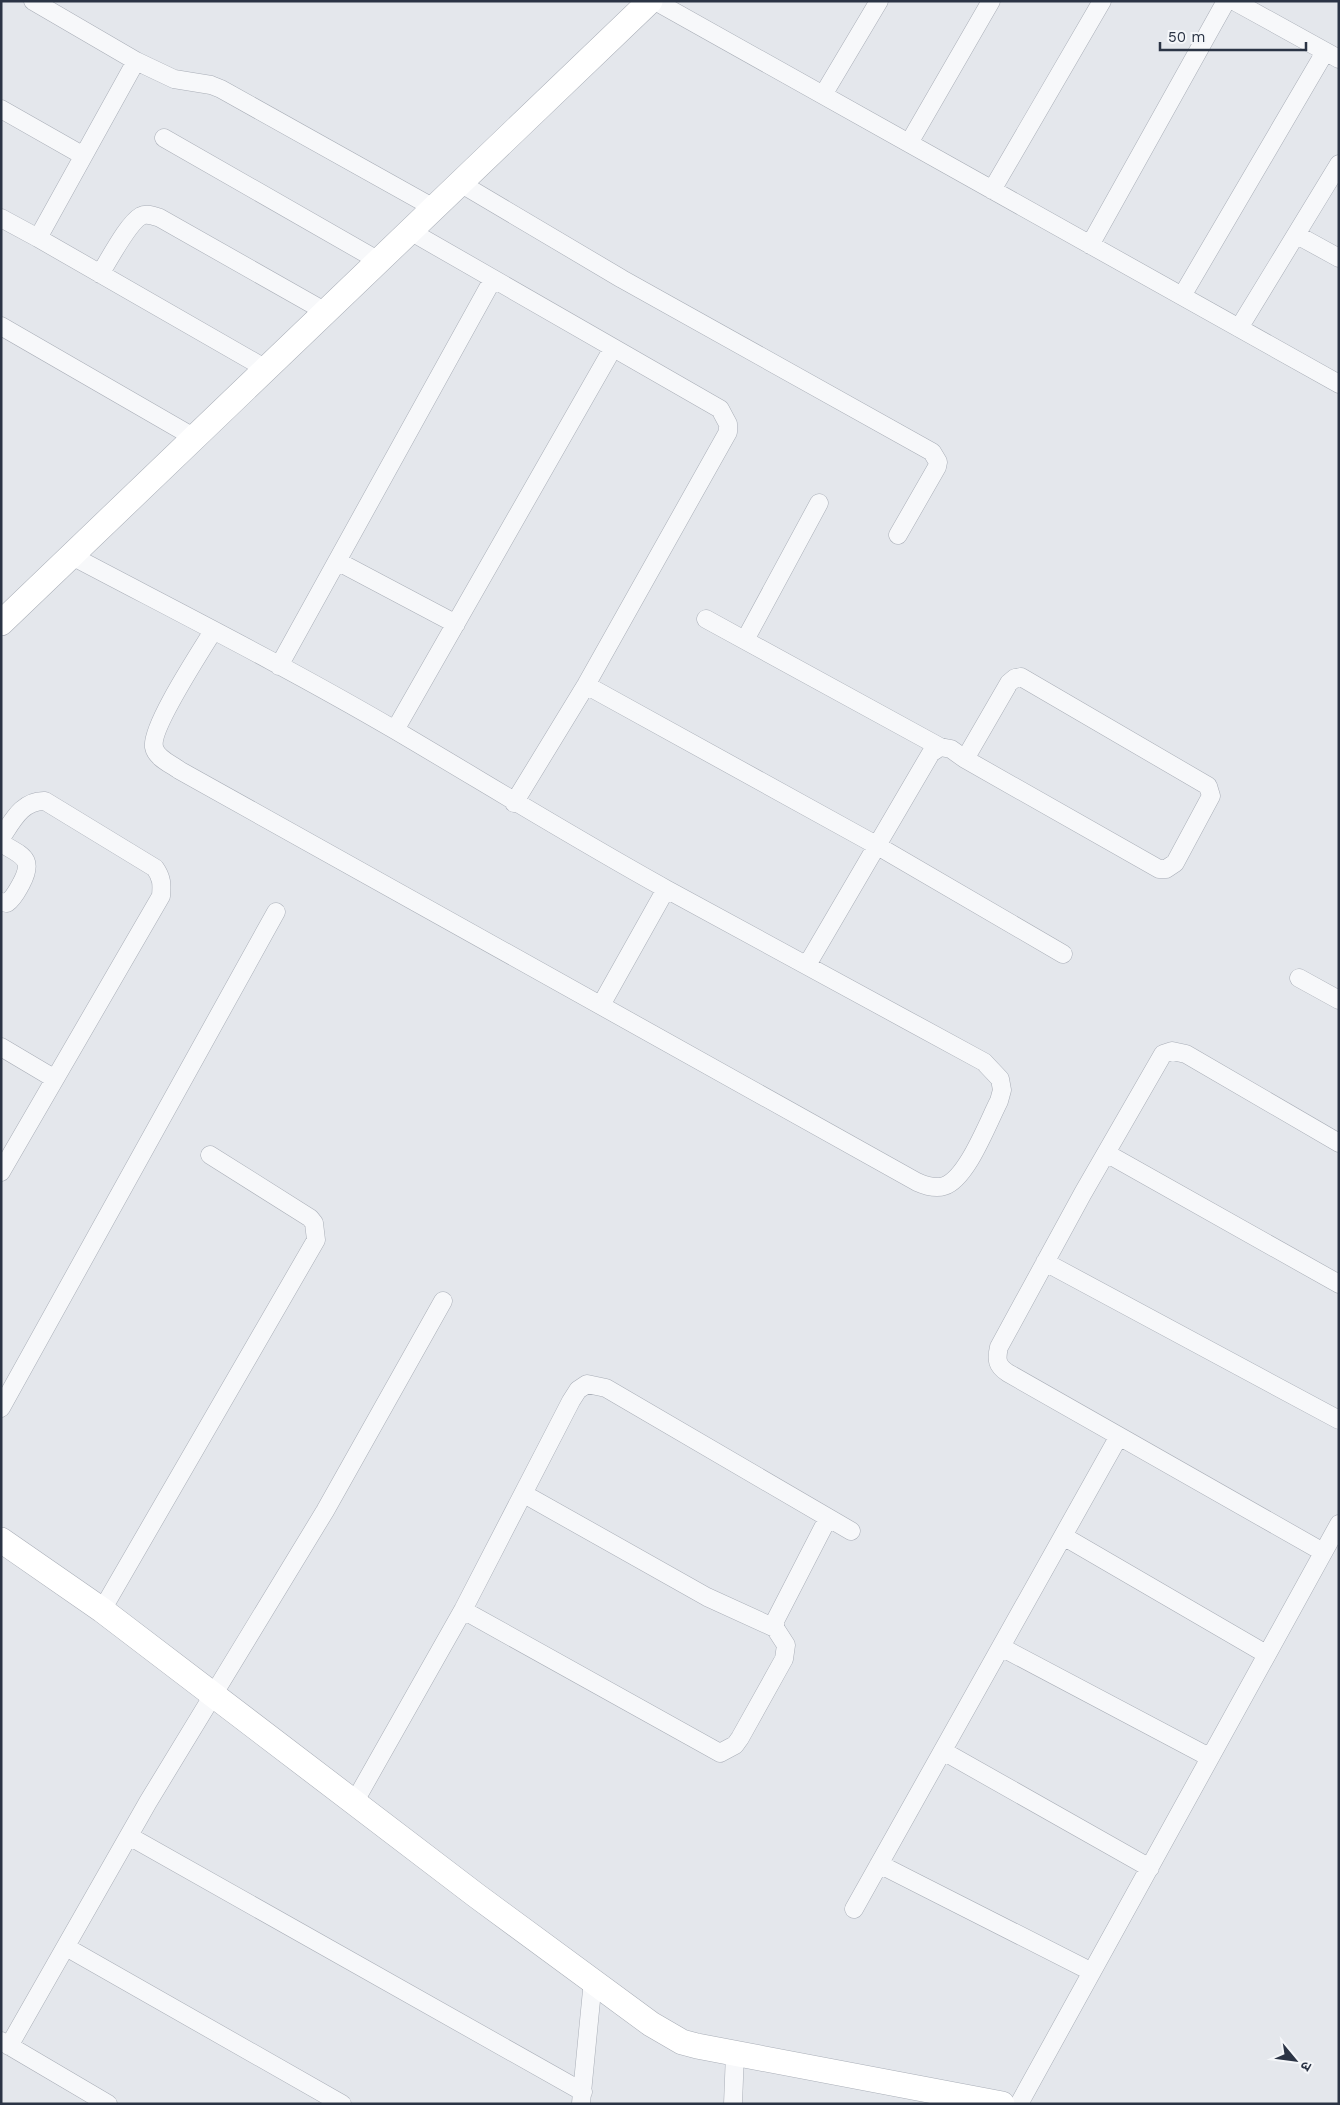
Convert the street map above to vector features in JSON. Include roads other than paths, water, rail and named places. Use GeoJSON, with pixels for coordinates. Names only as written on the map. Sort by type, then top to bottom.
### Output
{"type":"FeatureCollection","features":[{"type":"Feature","properties":{"kind":"street"},"geometry":{"type":"LineString","coordinates":[[33,1],[136,61],[174,79],[211,85],[220,89],[434,208]]}},
{"type":"Feature","properties":{"kind":"street"},"geometry":{"type":"LineString","coordinates":[[1,623],[268,370],[650,1]]}},
{"type":"Feature","properties":{"kind":"street"},"geometry":{"type":"LineString","coordinates":[[655,1],[1339,384]]}},
{"type":"Feature","properties":{"kind":"street"},"geometry":{"type":"LineString","coordinates":[[823,94],[879,1]]}},
{"type":"Feature","properties":{"kind":"street"},"geometry":{"type":"LineString","coordinates":[[910,143],[990,1]]}},
{"type":"Feature","properties":{"kind":"street"},"geometry":{"type":"LineString","coordinates":[[992,190],[1102,1]]}},
{"type":"Feature","properties":{"kind":"street"},"geometry":{"type":"LineString","coordinates":[[1090,245],[1226,1]]}},
{"type":"Feature","properties":{"kind":"street"},"geometry":{"type":"LineString","coordinates":[[1182,296],[1332,56],[1234,1]]}},
{"type":"Feature","properties":{"kind":"street"},"geometry":{"type":"LineString","coordinates":[[38,238],[136,61]]}},
{"type":"Feature","properties":{"kind":"street"},"geometry":{"type":"LineString","coordinates":[[1,109],[82,156]]}},
{"type":"Feature","properties":{"kind":"street"},"geometry":{"type":"LineString","coordinates":[[164,138],[379,261]]}},
{"type":"Feature","properties":{"kind":"street"},"geometry":{"type":"LineString","coordinates":[[1239,328],[1339,164]]}},
{"type":"Feature","properties":{"kind":"street"},"geometry":{"type":"LineString","coordinates":[[460,183],[622,279],[932,452],[938,462],[937,467],[898,536]]}},
{"type":"Feature","properties":{"kind":"street"},"geometry":{"type":"LineString","coordinates":[[100,274],[131,226],[140,216],[148,215],[160,218],[326,312]]}},
{"type":"Feature","properties":{"kind":"street"},"geometry":{"type":"LineString","coordinates":[[1,218],[268,370]]}},
{"type":"Feature","properties":{"kind":"street"},"geometry":{"type":"LineString","coordinates":[[410,231],[720,409],[728,424],[728,432],[586,685],[514,803]]}},
{"type":"Feature","properties":{"kind":"street"},"geometry":{"type":"LineString","coordinates":[[1297,235],[1338,255]]}},
{"type":"Feature","properties":{"kind":"street"},"geometry":{"type":"LineString","coordinates":[[279,666],[493,279]]}},
{"type":"Feature","properties":{"kind":"street"},"geometry":{"type":"LineString","coordinates":[[1,326],[195,438]]}},
{"type":"Feature","properties":{"kind":"street"},"geometry":{"type":"LineString","coordinates":[[395,730],[613,348]]}},
{"type":"Feature","properties":{"kind":"street"},"geometry":{"type":"LineString","coordinates":[[745,640],[819,503]]}},
{"type":"Feature","properties":{"kind":"street"},"geometry":{"type":"LineString","coordinates":[[72,556],[279,666],[395,730],[514,803],[666,889],[984,1062],[1000,1079],[1002,1090],[999,1101],[965,1168],[944,1186],[931,1188],[917,1182],[179,770],[158,756],[154,750],[153,742],[160,722],[213,631]]}},
{"type":"Feature","properties":{"kind":"street"},"geometry":{"type":"LineString","coordinates":[[337,561],[456,624]]}},
{"type":"Feature","properties":{"kind":"street"},"geometry":{"type":"LineString","coordinates":[[706,619],[940,747],[951,749],[965,759],[1159,869],[1166,869],[1175,863],[1210,796],[1208,786],[1021,677],[1015,678],[1009,683],[965,759]]}},
{"type":"Feature","properties":{"kind":"street"},"geometry":{"type":"LineString","coordinates":[[586,685],[876,845],[1062,954]]}},
{"type":"Feature","properties":{"kind":"street"},"geometry":{"type":"LineString","coordinates":[[807,965],[931,753],[940,747]]}},
{"type":"Feature","properties":{"kind":"street"},"geometry":{"type":"LineString","coordinates":[[1,838],[20,811],[32,802],[45,801],[155,868],[162,878],[161,896],[1,1172]]}},
{"type":"Feature","properties":{"kind":"street"},"geometry":{"type":"LineString","coordinates":[[1,843],[24,857],[28,864],[28,871],[12,899],[8,903],[1,902]]}},
{"type":"Feature","properties":{"kind":"street"},"geometry":{"type":"LineString","coordinates":[[601,1005],[666,889]]}},
{"type":"Feature","properties":{"kind":"street"},"geometry":{"type":"LineString","coordinates":[[1,1408],[276,912]]}},
{"type":"Feature","properties":{"kind":"street"},"geometry":{"type":"LineString","coordinates":[[1299,978],[1339,1000]]}},
{"type":"Feature","properties":{"kind":"street"},"geometry":{"type":"LineString","coordinates":[[1,1047],[55,1079]]}},
{"type":"Feature","properties":{"kind":"street"},"geometry":{"type":"LineString","coordinates":[[1323,1552],[1008,1373],[1001,1368],[996,1360],[999,1348],[1045,1262],[1163,1054],[1172,1051],[1186,1054],[1339,1143]]}},
{"type":"Feature","properties":{"kind":"street"},"geometry":{"type":"LineString","coordinates":[[1106,1153],[1339,1284]]}},
{"type":"Feature","properties":{"kind":"street"},"geometry":{"type":"LineString","coordinates":[[102,1610],[316,1240],[314,1223],[310,1218],[210,1155]]}},
{"type":"Feature","properties":{"kind":"street"},"geometry":{"type":"LineString","coordinates":[[1045,1262],[1339,1420]]}},
{"type":"Feature","properties":{"kind":"street"},"geometry":{"type":"LineString","coordinates":[[108,2104],[5,2044],[66,1947],[213,1693],[325,1511],[443,1302]]}},
{"type":"Feature","properties":{"kind":"street"},"geometry":{"type":"LineString","coordinates":[[355,1801],[463,1610],[578,1390],[587,1384],[596,1384],[606,1388],[851,1531]]}},
{"type":"Feature","properties":{"kind":"street"},"geometry":{"type":"LineString","coordinates":[[854,1908],[1120,1436]]}},
{"type":"Feature","properties":{"kind":"street"},"geometry":{"type":"LineString","coordinates":[[463,1610],[720,1753],[735,1745],[740,1738],[784,1659],[786,1645],[775,1628],[707,1597],[524,1494]]}},
{"type":"Feature","properties":{"kind":"street"},"geometry":{"type":"LineString","coordinates":[[775,1628],[776,1616],[828,1518]]}},
{"type":"Feature","properties":{"kind":"street"},"geometry":{"type":"LineString","coordinates":[[1019,2104],[1339,1524]]}},
{"type":"Feature","properties":{"kind":"street"},"geometry":{"type":"LineString","coordinates":[[1063,1536],[1266,1654]]}},
{"type":"Feature","properties":{"kind":"street"},"geometry":{"type":"LineString","coordinates":[[1,1540],[102,1610],[517,1926],[669,2036],[697,2046],[1002,2104]]}},
{"type":"Feature","properties":{"kind":"street"},"geometry":{"type":"LineString","coordinates":[[1001,1648],[1209,1758]]}},
{"type":"Feature","properties":{"kind":"street"},"geometry":{"type":"LineString","coordinates":[[942,1751],[1150,1868]]}},
{"type":"Feature","properties":{"kind":"street"},"geometry":{"type":"LineString","coordinates":[[129,1836],[582,2098],[593,1980]]}},
{"type":"Feature","properties":{"kind":"street"},"geometry":{"type":"LineString","coordinates":[[879,1864],[1092,1972]]}},
{"type":"Feature","properties":{"kind":"street"},"geometry":{"type":"LineString","coordinates":[[66,1947],[342,2104]]}},
{"type":"Feature","properties":{"kind":"street"},"geometry":{"type":"LineString","coordinates":[[732,2104],[735,2053]]}}]}
